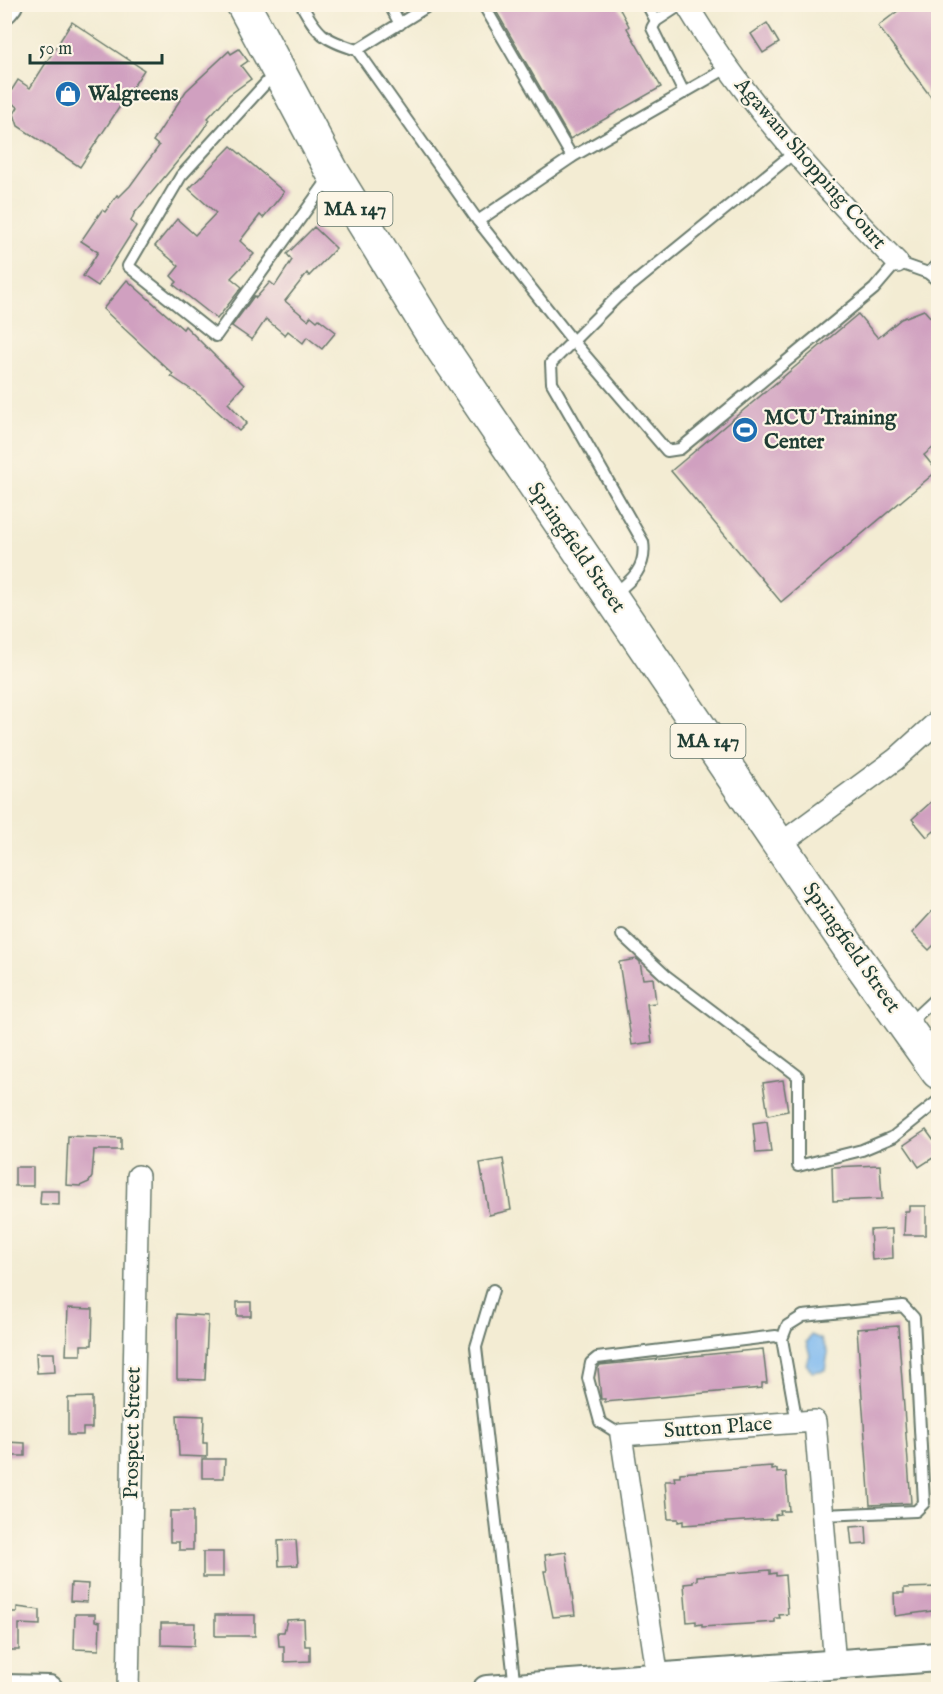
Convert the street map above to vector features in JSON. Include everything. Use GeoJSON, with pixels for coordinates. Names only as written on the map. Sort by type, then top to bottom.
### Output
{"type":"FeatureCollection","features":[{"type":"Feature","properties":{"kind":"main road"},"geometry":{"type":"LineString","coordinates":[[4,9],[8,4]]}},
{"type":"Feature","properties":{"kind":"main road","name":"Springfield Street"},"geometry":{"type":"LineString","coordinates":[[243,4],[333,173],[431,332],[780,845],[906,1027],[936,1062]]}},
{"type":"Feature","properties":{"kind":"main road"},"geometry":{"type":"LineString","coordinates":[[487,1689],[567,1687],[658,1678],[738,1681],[835,1665],[939,1657]]}},
{"type":"Feature","properties":{"kind":"main road"},"geometry":{"type":"LineString","coordinates":[[4,1689],[49,1689]]}},
{"type":"Feature","properties":{"kind":"street","name":"Agawam Shopping Court"},"geometry":{"type":"LineString","coordinates":[[684,4],[727,68],[795,152],[897,262]]}},
{"type":"Feature","properties":{"kind":"street"},"geometry":{"type":"LineString","coordinates":[[780,845],[896,759],[939,721]]}},
{"type":"Feature","properties":{"kind":"street","name":"Prospect Street"},"geometry":{"type":"LineString","coordinates":[[128,1689],[138,1176]]}},
{"type":"Feature","properties":{"kind":"street"},"geometry":{"type":"LineString","coordinates":[[806,1422],[823,1515],[835,1665]]}},
{"type":"Feature","properties":{"kind":"street","name":"Sutton Place"},"geometry":{"type":"LineString","coordinates":[[621,1435],[806,1422]]}},
{"type":"Feature","properties":{"kind":"street"},"geometry":{"type":"LineString","coordinates":[[621,1435],[658,1678]]}},
{"type":"Feature","properties":{"kind":"lane"},"geometry":{"type":"LineString","coordinates":[[301,4],[316,31],[323,37],[357,50],[478,220],[572,340],[662,447],[674,451],[680,449],[874,289],[897,262],[928,273],[939,281]]}},
{"type":"Feature","properties":{"kind":"lane"},"geometry":{"type":"LineString","coordinates":[[389,4],[400,24]]}},
{"type":"Feature","properties":{"kind":"lane"},"geometry":{"type":"LineString","coordinates":[[357,50],[431,4]]}},
{"type":"Feature","properties":{"kind":"lane"},"geometry":{"type":"LineString","coordinates":[[483,4],[572,157]]}},
{"type":"Feature","properties":{"kind":"lane"},"geometry":{"type":"LineString","coordinates":[[647,4],[656,21]]}},
{"type":"Feature","properties":{"kind":"lane"},"geometry":{"type":"LineString","coordinates":[[684,4],[656,21],[652,28],[653,35],[684,93]]}},
{"type":"Feature","properties":{"kind":"lane"},"geometry":{"type":"LineString","coordinates":[[478,220],[572,157],[727,68]]}},
{"type":"Feature","properties":{"kind":"lane"},"geometry":{"type":"LineString","coordinates":[[277,71],[181,176],[128,266],[216,336],[333,173]]}},
{"type":"Feature","properties":{"kind":"lane"},"geometry":{"type":"LineString","coordinates":[[610,597],[634,578],[645,554],[643,542],[552,383],[550,363],[633,284],[795,152]]}},
{"type":"Feature","properties":{"kind":"lane"},"geometry":{"type":"LineString","coordinates":[[928,273],[939,265]]}},
{"type":"Feature","properties":{"kind":"lane"},"geometry":{"type":"LineString","coordinates":[[622,935],[665,975],[798,1076],[798,1166],[862,1150],[893,1137],[939,1101]]}},
{"type":"Feature","properties":{"kind":"lane"},"geometry":{"type":"LineString","coordinates":[[906,1027],[939,996]]}},
{"type":"Feature","properties":{"kind":"lane"},"geometry":{"type":"LineString","coordinates":[[493,1290],[476,1347],[515,1688]]}},
{"type":"Feature","properties":{"kind":"lane"},"geometry":{"type":"LineString","coordinates":[[806,1422],[782,1339],[787,1326],[803,1316],[903,1306],[914,1318],[924,1503],[916,1511],[823,1515]]}},
{"type":"Feature","properties":{"kind":"lane"},"geometry":{"type":"LineString","coordinates":[[621,1435],[600,1422],[588,1378],[591,1363],[597,1358],[776,1336],[782,1339]]}},
{"type":"Feature","properties":{"kind":"water"},"geometry":{"type":"Polygon","coordinates":[[[811,1335],[821,1339],[828,1353],[825,1370],[812,1372],[806,1364],[810,1355],[806,1342],[811,1335]]]}},
{"type":"Feature","properties":{"kind":"building"},"geometry":{"type":"Polygon","coordinates":[[[492,4],[617,4],[629,26],[627,28],[661,87],[570,139],[492,4]]]}},
{"type":"Feature","properties":{"kind":"building"},"geometry":{"type":"Polygon","coordinates":[[[907,4],[939,4],[939,108],[878,26],[907,4]]]}},
{"type":"Feature","properties":{"kind":"building","name":"Walgreens"},"geometry":{"type":"Polygon","coordinates":[[[72,22],[144,70],[80,167],[18,126],[14,114],[18,107],[6,99],[18,80],[30,88],[72,22]]]}},
{"type":"Feature","properties":{"kind":"building"},"geometry":{"type":"Polygon","coordinates":[[[767,23],[779,43],[763,53],[751,34],[767,23]]]}},
{"type":"Feature","properties":{"kind":"building"},"geometry":{"type":"Polygon","coordinates":[[[239,49],[248,61],[241,66],[251,79],[229,95],[208,118],[210,120],[196,139],[134,214],[131,221],[136,226],[98,286],[83,276],[98,252],[81,241],[102,210],[105,212],[117,195],[119,197],[130,186],[159,146],[153,141],[186,91],[229,51],[231,54],[239,49]]]}},
{"type":"Feature","properties":{"kind":"building"},"geometry":{"type":"Polygon","coordinates":[[[231,146],[284,192],[263,218],[260,215],[240,241],[254,254],[231,278],[242,287],[217,319],[174,285],[177,282],[171,276],[179,266],[155,246],[177,219],[195,235],[216,213],[189,189],[231,146]]]}},
{"type":"Feature","properties":{"kind":"building"},"geometry":{"type":"Polygon","coordinates":[[[314,227],[336,248],[309,276],[307,273],[285,301],[308,320],[311,316],[317,321],[319,319],[336,332],[322,349],[307,337],[303,343],[288,331],[285,335],[266,319],[252,340],[232,326],[254,296],[256,298],[270,282],[275,286],[292,260],[287,254],[314,227]]]}},
{"type":"Feature","properties":{"kind":"building"},"geometry":{"type":"Polygon","coordinates":[[[127,280],[183,329],[185,326],[244,385],[228,403],[247,423],[239,431],[202,397],[171,376],[173,374],[103,309],[127,280]]]}},
{"type":"Feature","properties":{"kind":"building"},"geometry":{"type":"Polygon","coordinates":[[[924,310],[939,327],[939,443],[924,455],[937,471],[781,602],[671,471],[858,314],[878,338],[901,319],[924,310]]]}},
{"type":"Feature","properties":{"kind":"building"},"geometry":{"type":"Polygon","coordinates":[[[939,795],[939,827],[927,837],[912,819],[939,795]]]}},
{"type":"Feature","properties":{"kind":"building"},"geometry":{"type":"Polygon","coordinates":[[[939,904],[939,940],[929,950],[912,933],[939,904]]]}},
{"type":"Feature","properties":{"kind":"building"},"geometry":{"type":"Polygon","coordinates":[[[637,959],[640,962],[643,979],[653,978],[656,1003],[647,1004],[652,1042],[632,1045],[619,962],[637,959]]]}},
{"type":"Feature","properties":{"kind":"building"},"geometry":{"type":"Polygon","coordinates":[[[783,1080],[788,1111],[768,1115],[763,1083],[783,1080]]]}},
{"type":"Feature","properties":{"kind":"building"},"geometry":{"type":"Polygon","coordinates":[[[767,1121],[771,1152],[756,1153],[753,1123],[767,1121]]]}},
{"type":"Feature","properties":{"kind":"building"},"geometry":{"type":"Polygon","coordinates":[[[926,1130],[939,1148],[939,1154],[919,1167],[904,1145],[926,1130]]]}},
{"type":"Feature","properties":{"kind":"building"},"geometry":{"type":"Polygon","coordinates":[[[68,1136],[121,1138],[121,1150],[94,1150],[92,1177],[89,1182],[80,1186],[66,1185],[68,1136]]]}},
{"type":"Feature","properties":{"kind":"building"},"geometry":{"type":"Polygon","coordinates":[[[503,1159],[511,1210],[489,1215],[480,1163],[503,1159]]]}},
{"type":"Feature","properties":{"kind":"building"},"geometry":{"type":"Polygon","coordinates":[[[880,1165],[882,1199],[833,1201],[832,1167],[880,1165]]]}},
{"type":"Feature","properties":{"kind":"building"},"geometry":{"type":"Polygon","coordinates":[[[15,1167],[33,1167],[33,1186],[15,1186],[15,1167]]]}},
{"type":"Feature","properties":{"kind":"building"},"geometry":{"type":"Polygon","coordinates":[[[41,1191],[59,1191],[59,1205],[40,1204],[41,1191]]]}},
{"type":"Feature","properties":{"kind":"building"},"geometry":{"type":"Polygon","coordinates":[[[909,1206],[926,1206],[926,1235],[904,1235],[905,1211],[909,1211],[909,1206]]]}},
{"type":"Feature","properties":{"kind":"building"},"geometry":{"type":"Polygon","coordinates":[[[892,1229],[893,1258],[872,1260],[870,1230],[892,1229]]]}},
{"type":"Feature","properties":{"kind":"building"},"geometry":{"type":"Polygon","coordinates":[[[237,1302],[251,1302],[251,1316],[237,1316],[237,1302]]]}},
{"type":"Feature","properties":{"kind":"building"},"geometry":{"type":"Polygon","coordinates":[[[68,1308],[93,1309],[92,1345],[81,1345],[81,1355],[66,1355],[68,1308]]]}},
{"type":"Feature","properties":{"kind":"building"},"geometry":{"type":"Polygon","coordinates":[[[177,1314],[208,1316],[205,1380],[177,1379],[177,1314]]]}},
{"type":"Feature","properties":{"kind":"building"},"geometry":{"type":"Polygon","coordinates":[[[898,1326],[911,1503],[870,1505],[857,1329],[898,1326]]]}},
{"type":"Feature","properties":{"kind":"building"},"geometry":{"type":"Polygon","coordinates":[[[763,1349],[767,1383],[762,1383],[762,1388],[605,1402],[605,1399],[601,1399],[598,1368],[600,1365],[763,1349]]]}},
{"type":"Feature","properties":{"kind":"building"},"geometry":{"type":"Polygon","coordinates":[[[36,1353],[54,1353],[55,1372],[37,1373],[36,1353]]]}},
{"type":"Feature","properties":{"kind":"building"},"geometry":{"type":"Polygon","coordinates":[[[92,1397],[92,1428],[83,1428],[83,1435],[68,1435],[68,1398],[92,1397]]]}},
{"type":"Feature","properties":{"kind":"building"},"geometry":{"type":"Polygon","coordinates":[[[177,1415],[204,1416],[203,1443],[207,1443],[207,1457],[179,1456],[177,1415]]]}},
{"type":"Feature","properties":{"kind":"building"},"geometry":{"type":"Polygon","coordinates":[[[6,1442],[25,1443],[25,1456],[6,1456],[6,1442]]]}},
{"type":"Feature","properties":{"kind":"building"},"geometry":{"type":"Polygon","coordinates":[[[202,1459],[225,1459],[224,1478],[202,1478],[202,1459]]]}},
{"type":"Feature","properties":{"kind":"building"},"geometry":{"type":"Polygon","coordinates":[[[772,1466],[772,1470],[777,1469],[777,1473],[786,1472],[789,1511],[780,1511],[781,1514],[775,1515],[776,1519],[683,1525],[683,1521],[678,1522],[678,1519],[668,1519],[665,1481],[675,1481],[674,1477],[680,1477],[680,1473],[772,1466]]]}},
{"type":"Feature","properties":{"kind":"building"},"geometry":{"type":"Polygon","coordinates":[[[170,1511],[193,1511],[193,1550],[179,1550],[179,1542],[170,1542],[170,1511]]]}},
{"type":"Feature","properties":{"kind":"building"},"geometry":{"type":"Polygon","coordinates":[[[866,1526],[867,1544],[852,1545],[850,1527],[866,1526]]]}},
{"type":"Feature","properties":{"kind":"building"},"geometry":{"type":"Polygon","coordinates":[[[296,1540],[298,1565],[279,1566],[278,1541],[296,1540]]]}},
{"type":"Feature","properties":{"kind":"building"},"geometry":{"type":"Polygon","coordinates":[[[203,1552],[223,1552],[223,1577],[203,1577],[203,1552]]]}},
{"type":"Feature","properties":{"kind":"building"},"geometry":{"type":"Polygon","coordinates":[[[566,1552],[575,1615],[553,1617],[544,1571],[547,1571],[545,1555],[566,1552]]]}},
{"type":"Feature","properties":{"kind":"building"},"geometry":{"type":"Polygon","coordinates":[[[770,1570],[770,1574],[776,1573],[776,1576],[785,1575],[788,1614],[779,1615],[780,1618],[775,1618],[775,1622],[702,1627],[702,1624],[696,1625],[696,1621],[687,1622],[684,1584],[693,1583],[697,1580],[697,1576],[770,1570]]]}},
{"type":"Feature","properties":{"kind":"building"},"geometry":{"type":"Polygon","coordinates":[[[71,1583],[88,1584],[87,1602],[70,1601],[71,1583]]]}},
{"type":"Feature","properties":{"kind":"building"},"geometry":{"type":"Polygon","coordinates":[[[939,1587],[939,1610],[895,1616],[894,1593],[904,1593],[904,1588],[939,1587]]]}},
{"type":"Feature","properties":{"kind":"building"},"geometry":{"type":"Polygon","coordinates":[[[17,1607],[40,1610],[40,1625],[19,1624],[19,1650],[4,1650],[4,1612],[17,1612],[17,1607]]]}},
{"type":"Feature","properties":{"kind":"building"},"geometry":{"type":"Polygon","coordinates":[[[75,1614],[95,1614],[95,1621],[100,1622],[99,1650],[74,1649],[75,1614]]]}},
{"type":"Feature","properties":{"kind":"building"},"geometry":{"type":"Polygon","coordinates":[[[215,1615],[255,1615],[255,1636],[215,1636],[215,1615]]]}},
{"type":"Feature","properties":{"kind":"building"},"geometry":{"type":"Polygon","coordinates":[[[304,1619],[305,1646],[310,1646],[310,1661],[284,1662],[284,1646],[279,1646],[278,1632],[284,1632],[287,1620],[304,1619]]]}},
{"type":"Feature","properties":{"kind":"building"},"geometry":{"type":"Polygon","coordinates":[[[161,1623],[195,1623],[194,1646],[161,1645],[161,1623]]]}},
{"type":"Feature","properties":{"kind":"place","name":"Walgreens"},"geometry":{"type":"Point","coordinates":[68,94]}},
{"type":"Feature","properties":{"kind":"place","name":"MCU Training Center"},"geometry":{"type":"Point","coordinates":[745,430]}}]}
